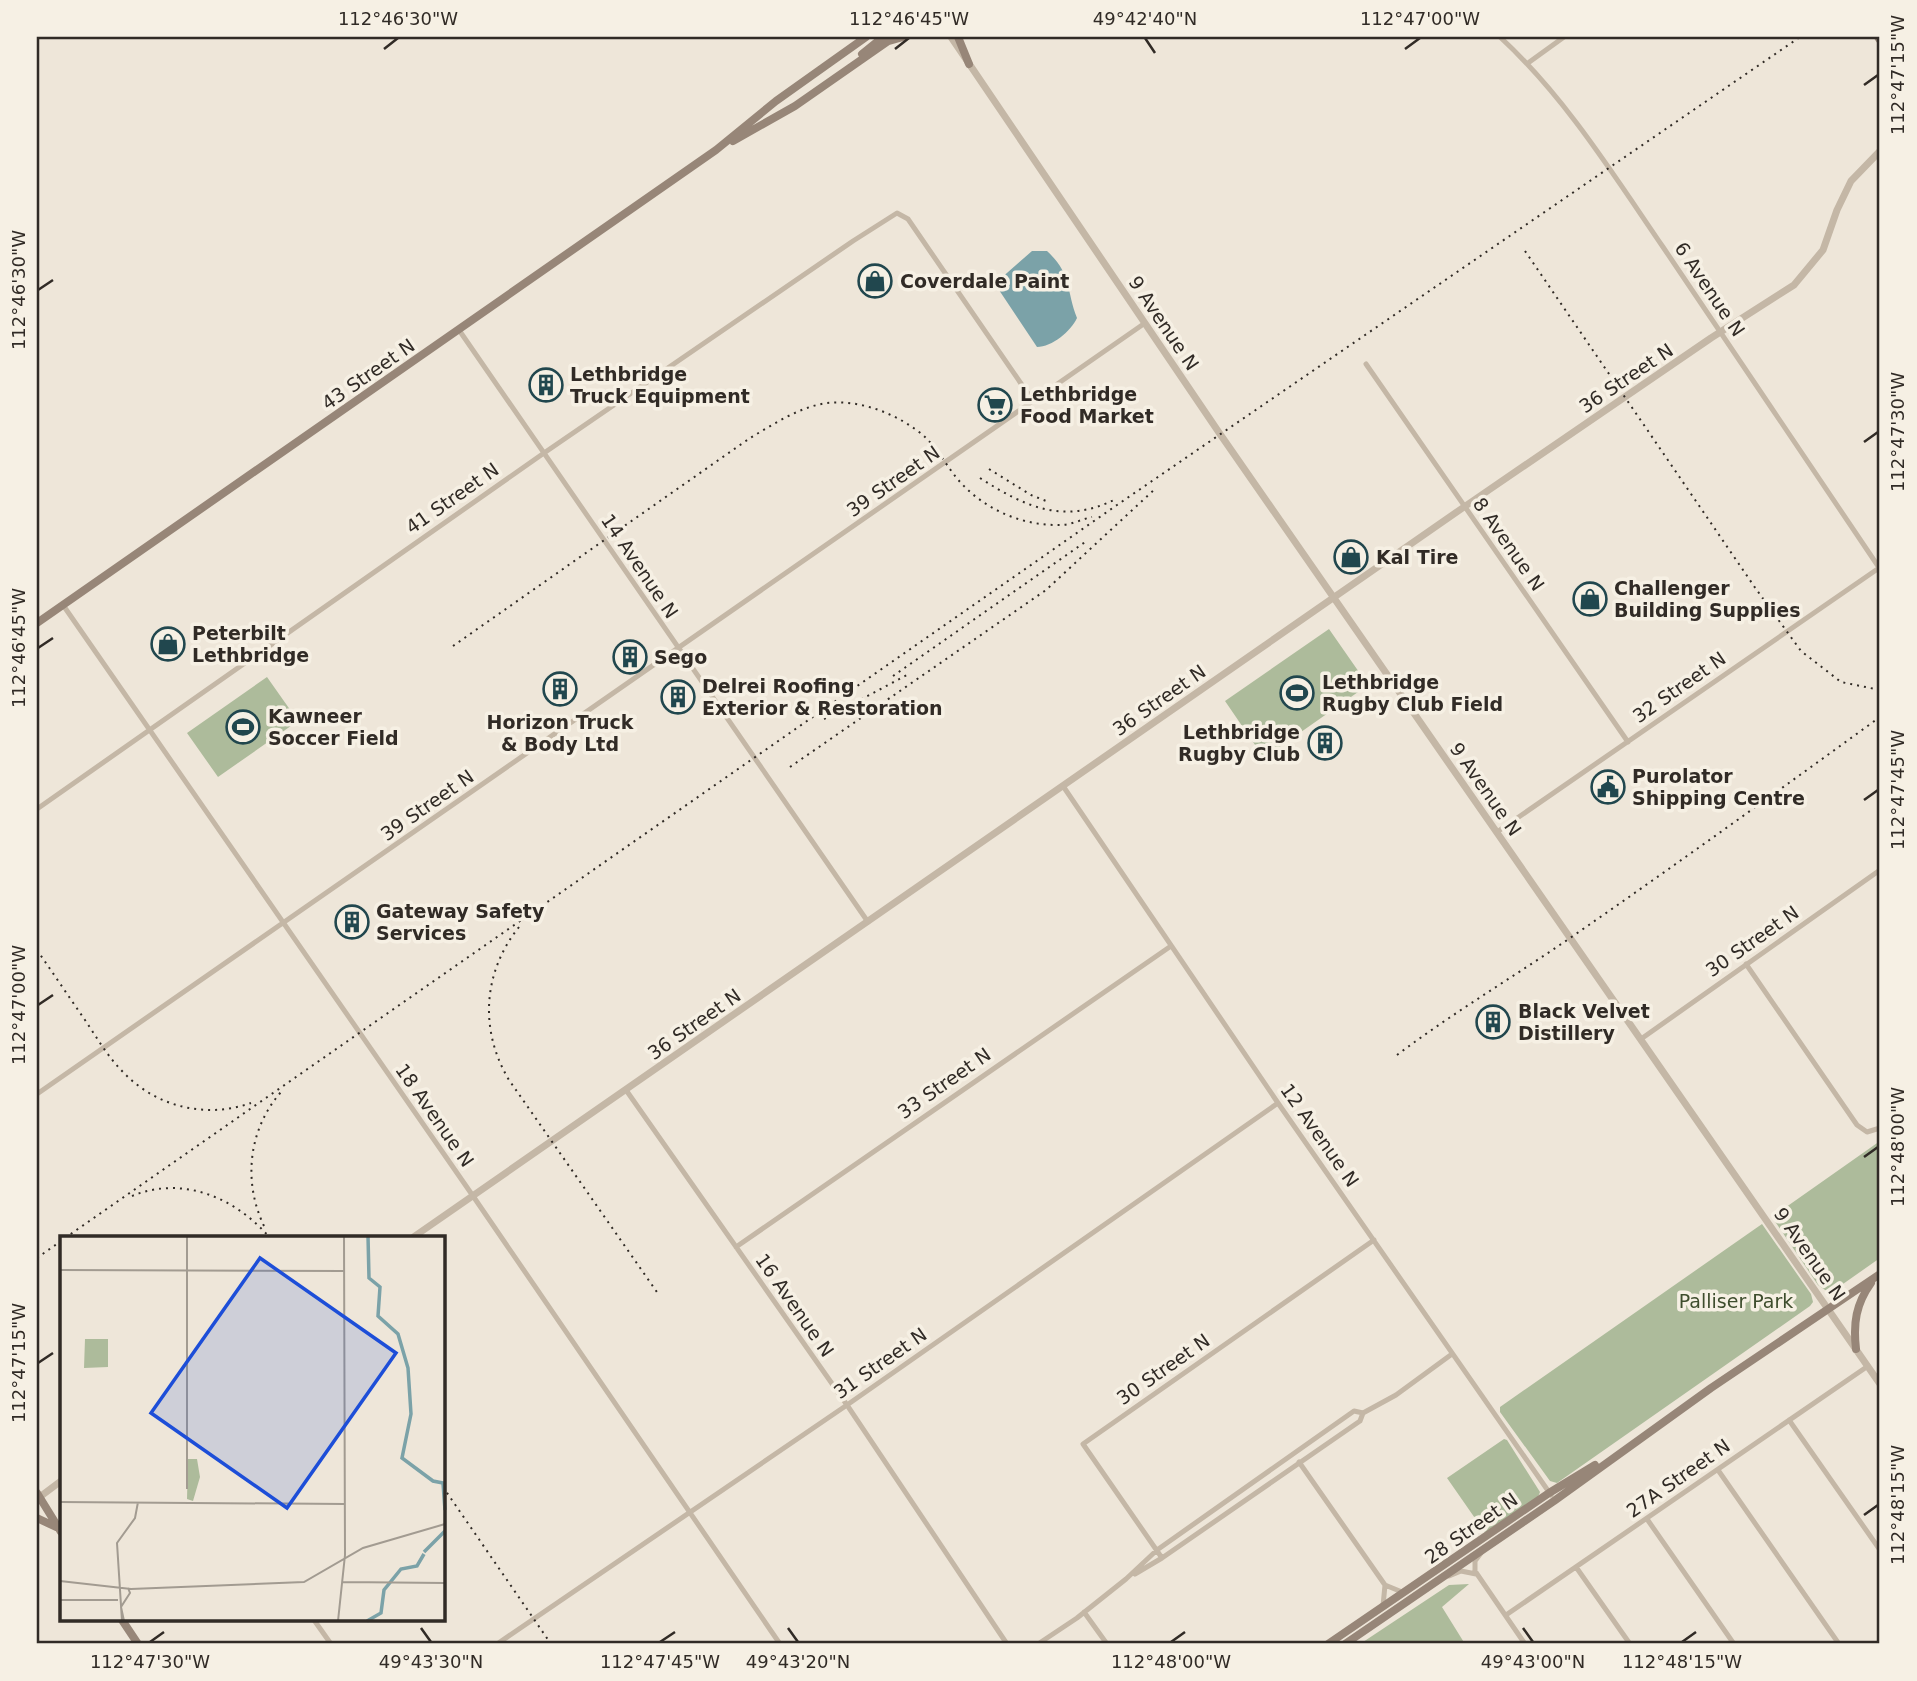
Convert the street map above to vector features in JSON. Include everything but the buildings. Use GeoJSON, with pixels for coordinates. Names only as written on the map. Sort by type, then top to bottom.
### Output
{"type":"FeatureCollection","features":[{"type":"Feature","properties":{"kind":"main road","name":"43 Street N"},"geometry":{"type":"LineString","coordinates":[[37,623],[716,150],[776,101],[866,37]]}},
{"type":"Feature","properties":{"kind":"main road","name":"43 Street N"},"geometry":{"type":"LineString","coordinates":[[716,150],[782,114],[888,38],[903,37]]}},
{"type":"Feature","properties":{"kind":"main road"},"geometry":{"type":"LineString","coordinates":[[958,37],[969,64]]}},
{"type":"Feature","properties":{"kind":"main road"},"geometry":{"type":"LineString","coordinates":[[1856,1349],[1854,1329],[1857,1306],[1877,1275]]}},
{"type":"Feature","properties":{"kind":"main road","name":"28 Street N"},"geometry":{"type":"LineString","coordinates":[[1345,1644],[1555,1501],[1634,1442],[1877,1275]]}},
{"type":"Feature","properties":{"kind":"main road","name":"28 Street N"},"geometry":{"type":"LineString","coordinates":[[1328,1644],[1549,1493],[1634,1442]]}},
{"type":"Feature","properties":{"kind":"main road"},"geometry":{"type":"LineString","coordinates":[[37,1496],[60,1530]]}},
{"type":"Feature","properties":{"kind":"main road"},"geometry":{"type":"LineString","coordinates":[[37,1518],[60,1530]]}},
{"type":"Feature","properties":{"kind":"main road"},"geometry":{"type":"LineString","coordinates":[[122,1622],[138,1644]]}},
{"type":"Feature","properties":{"kind":"street","name":"9 Avenue N"},"geometry":{"type":"LineString","coordinates":[[950,37],[1334,598],[1880,1384]]}},
{"type":"Feature","properties":{"kind":"street","name":"6 Avenue N"},"geometry":{"type":"LineString","coordinates":[[1500,37],[1528,63],[1582,130],[1880,568]]}},
{"type":"Feature","properties":{"kind":"street"},"geometry":{"type":"LineString","coordinates":[[1528,63],[1564,37]]}},
{"type":"Feature","properties":{"kind":"street","name":"36 Street N"},"geometry":{"type":"LineString","coordinates":[[415,1236],[1464,507],[1711,338],[1794,285],[1823,250],[1851,181],[1880,151]]}},
{"type":"Feature","properties":{"kind":"street","name":"41 Street N"},"geometry":{"type":"LineString","coordinates":[[37,809],[544,453],[897,213],[908,219],[1033,401]]}},
{"type":"Feature","properties":{"kind":"street","name":"39 Street N"},"geometry":{"type":"LineString","coordinates":[[37,1094],[1145,323]]}},
{"type":"Feature","properties":{"kind":"street","name":"14 Avenue N"},"geometry":{"type":"LineString","coordinates":[[459,330],[868,922]]}},
{"type":"Feature","properties":{"kind":"street","name":"8 Avenue N"},"geometry":{"type":"LineString","coordinates":[[1366,364],[1628,742]]}},
{"type":"Feature","properties":{"kind":"street","name":"32 Street N"},"geometry":{"type":"LineString","coordinates":[[1497,832],[1880,568]]}},
{"type":"Feature","properties":{"kind":"street","name":"18 Avenue N"},"geometry":{"type":"LineString","coordinates":[[63,605],[780,1644]]}},
{"type":"Feature","properties":{"kind":"street","name":"12 Avenue N"},"geometry":{"type":"LineString","coordinates":[[1063,786],[1278,1103],[1555,1501]]}},
{"type":"Feature","properties":{"kind":"street","name":"30 Street N"},"geometry":{"type":"LineString","coordinates":[[1641,1039],[1880,870]]}},
{"type":"Feature","properties":{"kind":"street","name":"33 Street N"},"geometry":{"type":"LineString","coordinates":[[736,1247],[1171,946]]}},
{"type":"Feature","properties":{"kind":"street"},"geometry":{"type":"LineString","coordinates":[[1746,964],[1857,1125],[1867,1132],[1880,1128]]}},
{"type":"Feature","properties":{"kind":"street","name":"16 Avenue N"},"geometry":{"type":"LineString","coordinates":[[626,1090],[847,1405],[1007,1644]]}},
{"type":"Feature","properties":{"kind":"street","name":"31 Street N"},"geometry":{"type":"LineString","coordinates":[[497,1644],[847,1405],[1278,1103]]}},
{"type":"Feature","properties":{"kind":"street","name":"30 Street N"},"geometry":{"type":"LineString","coordinates":[[1162,1558],[1083,1444],[1374,1240]]}},
{"type":"Feature","properties":{"kind":"street"},"geometry":{"type":"LineString","coordinates":[[1038,1644],[1126,1579],[1157,1550],[1293,1454],[1354,1412],[1363,1413],[1396,1395],[1452,1354]]}},
{"type":"Feature","properties":{"kind":"street","name":"27A Street N"},"geometry":{"type":"LineString","coordinates":[[1506,1615],[1868,1366]]}},
{"type":"Feature","properties":{"kind":"street"},"geometry":{"type":"LineString","coordinates":[[1126,1579],[1162,1558],[1360,1421],[1363,1413]]}},
{"type":"Feature","properties":{"kind":"street"},"geometry":{"type":"LineString","coordinates":[[1789,1420],[1880,1550]]}},
{"type":"Feature","properties":{"kind":"street"},"geometry":{"type":"LineString","coordinates":[[1293,1454],[1385,1585],[1405,1592]]}},
{"type":"Feature","properties":{"kind":"street"},"geometry":{"type":"LineString","coordinates":[[1718,1470],[1839,1644]]}},
{"type":"Feature","properties":{"kind":"street"},"geometry":{"type":"LineString","coordinates":[[37,1496],[60,1482]]}},
{"type":"Feature","properties":{"kind":"street"},"geometry":{"type":"LineString","coordinates":[[1647,1519],[1734,1644]]}},
{"type":"Feature","properties":{"kind":"street"},"geometry":{"type":"LineString","coordinates":[[1485,1548],[1475,1561],[1476,1574],[1525,1644]]}},
{"type":"Feature","properties":{"kind":"street"},"geometry":{"type":"LineString","coordinates":[[1576,1567],[1630,1644]]}},
{"type":"Feature","properties":{"kind":"street"},"geometry":{"type":"LineString","coordinates":[[1443,1578],[1461,1571],[1476,1574]]}},
{"type":"Feature","properties":{"kind":"street"},"geometry":{"type":"LineString","coordinates":[[1383,1607],[1385,1585]]}},
{"type":"Feature","properties":{"kind":"street"},"geometry":{"type":"LineString","coordinates":[[1084,1612],[1107,1644]]}},
{"type":"Feature","properties":{"kind":"street"},"geometry":{"type":"LineString","coordinates":[[315,1622],[331,1644]]}},
{"type":"Feature","properties":{"kind":"green space","name":"Lethbridge Rugby Club Field"},"geometry":{"type":"Polygon","coordinates":[[[1329,629],[1368,685],[1264,758],[1225,701],[1329,629]]]}},
{"type":"Feature","properties":{"kind":"green space","name":"Kawneer Soccer Field"},"geometry":{"type":"Polygon","coordinates":[[[267,677],[298,721],[218,777],[187,733],[267,677]]]}},
{"type":"Feature","properties":{"kind":"green space","name":"Palliser Park"},"geometry":{"type":"Polygon","coordinates":[[[1880,1141],[1880,1258],[1828,1292],[1818,1285],[1772,1217],[1880,1141]]]}},
{"type":"Feature","properties":{"kind":"green space","name":"Palliser Park"},"geometry":{"type":"Polygon","coordinates":[[[1762,1224],[1811,1294],[1813,1302],[1810,1306],[1557,1483],[1550,1481],[1500,1412],[1500,1407],[1762,1224]]]}},
{"type":"Feature","properties":{"kind":"green space"},"geometry":{"type":"Polygon","coordinates":[[[1504,1439],[1540,1492],[1538,1497],[1486,1534],[1447,1478],[1504,1439]]]}},
{"type":"Feature","properties":{"kind":"green space"},"geometry":{"type":"Polygon","coordinates":[[[1469,1584],[1442,1607],[1465,1644],[1360,1644],[1449,1585],[1469,1584]]]}},
{"type":"Feature","properties":{"kind":"water"},"geometry":{"type":"Polygon","coordinates":[[[1032,251],[1047,251],[1061,267],[1077,318],[1060,337],[1037,347],[997,287],[999,280],[1032,251]]]}},
{"type":"Feature","properties":{"kind":"railway"},"geometry":{"type":"LineString","coordinates":[[68,1236],[1117,505],[1800,37]]}},
{"type":"Feature","properties":{"kind":"railway"},"geometry":{"type":"LineString","coordinates":[[1525,251],[1801,651],[1841,682],[1880,690]]}},
{"type":"Feature","properties":{"kind":"railway"},"geometry":{"type":"LineString","coordinates":[[453,646],[750,438],[787,417],[817,405],[840,402],[866,406],[904,422],[930,442],[956,478],[971,493],[1007,515],[1047,525],[1069,524],[1092,517]]}},
{"type":"Feature","properties":{"kind":"railway"},"geometry":{"type":"LineString","coordinates":[[989,469],[1031,495],[1046,501]]}},
{"type":"Feature","properties":{"kind":"railway"},"geometry":{"type":"LineString","coordinates":[[980,478],[1013,497],[1045,509],[1079,511],[1116,499]]}},
{"type":"Feature","properties":{"kind":"railway"},"geometry":{"type":"LineString","coordinates":[[790,767],[1046,590],[1156,488]]}},
{"type":"Feature","properties":{"kind":"railway"},"geometry":{"type":"LineString","coordinates":[[893,676],[1088,540]]}},
{"type":"Feature","properties":{"kind":"railway"},"geometry":{"type":"LineString","coordinates":[[824,719],[907,675]]}},
{"type":"Feature","properties":{"kind":"railway"},"geometry":{"type":"LineString","coordinates":[[1397,1055],[1612,909],[1880,717]]}},
{"type":"Feature","properties":{"kind":"railway"},"geometry":{"type":"LineString","coordinates":[[519,927],[498,963],[489,1002],[489,1021],[499,1061],[509,1080],[659,1295]]}},
{"type":"Feature","properties":{"kind":"railway"},"geometry":{"type":"LineString","coordinates":[[37,950],[108,1054],[136,1084],[151,1094],[182,1107],[217,1110],[251,1103]]}},
{"type":"Feature","properties":{"kind":"railway"},"geometry":{"type":"LineString","coordinates":[[264,1226],[253,1192],[252,1157],[261,1123],[281,1092]]}},
{"type":"Feature","properties":{"kind":"railway"},"geometry":{"type":"LineString","coordinates":[[132,1196],[170,1188],[207,1194],[241,1212],[268,1236]]}},
{"type":"Feature","properties":{"kind":"railway"},"geometry":{"type":"LineString","coordinates":[[37,1258],[60,1242]]}},
{"type":"Feature","properties":{"kind":"railway"},"geometry":{"type":"LineString","coordinates":[[444,1488],[551,1644]]}},
{"type":"Feature","properties":{"kind":"place","name":"Coverdale Paint"},"geometry":{"type":"Point","coordinates":[875,281]}},
{"type":"Feature","properties":{"kind":"place","name":"Lethbridge Truck Equipment"},"geometry":{"type":"Point","coordinates":[546,385]}},
{"type":"Feature","properties":{"kind":"place","name":"Lethbridge Food Market"},"geometry":{"type":"Point","coordinates":[995,405]}},
{"type":"Feature","properties":{"kind":"place","name":"Kal Tire"},"geometry":{"type":"Point","coordinates":[1351,557]}},
{"type":"Feature","properties":{"kind":"place","name":"Challenger Building Supplies"},"geometry":{"type":"Point","coordinates":[1590,599]}},
{"type":"Feature","properties":{"kind":"place","name":"Peterbilt Lethbridge"},"geometry":{"type":"Point","coordinates":[168,644]}},
{"type":"Feature","properties":{"kind":"place","name":"Sego"},"geometry":{"type":"Point","coordinates":[630,657]}},
{"type":"Feature","properties":{"kind":"place","name":"Horizon Truck & Body Ltd"},"geometry":{"type":"Point","coordinates":[560,689]}},
{"type":"Feature","properties":{"kind":"place","name":"Lethbridge Rugby Club Field"},"geometry":{"type":"Point","coordinates":[1297,693]}},
{"type":"Feature","properties":{"kind":"place","name":"Delrei Roofing Exterior & Restoration"},"geometry":{"type":"Point","coordinates":[678,697]}},
{"type":"Feature","properties":{"kind":"place","name":"Kawneer Soccer Field"},"geometry":{"type":"Point","coordinates":[243,727]}},
{"type":"Feature","properties":{"kind":"place","name":"Lethbridge Rugby Club"},"geometry":{"type":"Point","coordinates":[1325,743]}},
{"type":"Feature","properties":{"kind":"place","name":"Purolator Shipping Centre"},"geometry":{"type":"Point","coordinates":[1608,787]}},
{"type":"Feature","properties":{"kind":"place","name":"Gateway Safety Services"},"geometry":{"type":"Point","coordinates":[352,922]}},
{"type":"Feature","properties":{"kind":"place","name":"Black Velvet Distillery"},"geometry":{"type":"Point","coordinates":[1493,1022]}}]}
